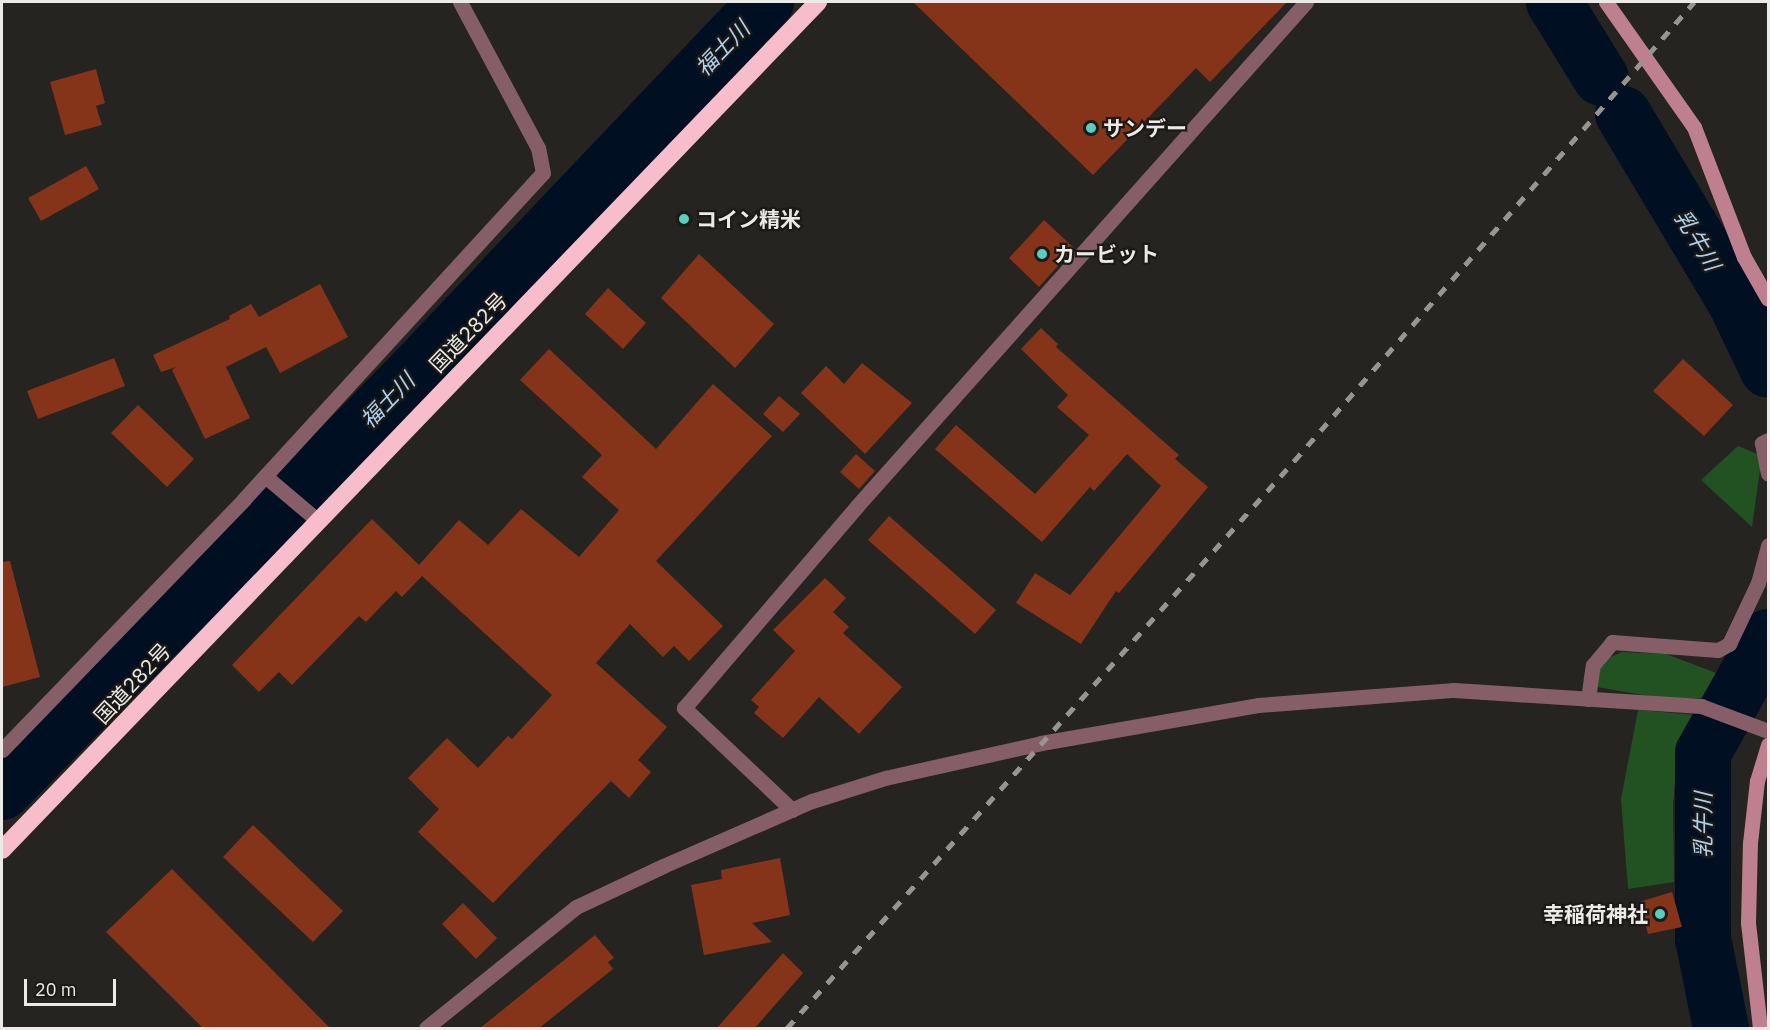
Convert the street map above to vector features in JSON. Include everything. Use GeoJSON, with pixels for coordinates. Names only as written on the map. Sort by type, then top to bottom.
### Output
{"type":"FeatureCollection","features":[{"type":"Feature","properties":{"kind":"highway","name":"国道282号"},"geometry":{"type":"LineString","coordinates":[[2,850],[316,519],[818,2]]}},
{"type":"Feature","properties":{"kind":"street"},"geometry":{"type":"LineString","coordinates":[[2,750],[266,477],[543,173],[538,148],[460,2]]}},
{"type":"Feature","properties":{"kind":"street"},"geometry":{"type":"LineString","coordinates":[[792,810],[684,708],[857,506],[1306,2]]}},
{"type":"Feature","properties":{"kind":"street"},"geometry":{"type":"LineString","coordinates":[[1606,2],[1694,127],[1744,257],[1768,299]]}},
{"type":"Feature","properties":{"kind":"street"},"geometry":{"type":"LineString","coordinates":[[1765,442],[1768,473]]}},
{"type":"Feature","properties":{"kind":"street"},"geometry":{"type":"LineString","coordinates":[[266,477],[316,519]]}},
{"type":"Feature","properties":{"kind":"street"},"geometry":{"type":"LineString","coordinates":[[1588,699],[1593,664],[1612,642],[1718,650],[1729,644],[1758,583],[1768,545]]}},
{"type":"Feature","properties":{"kind":"street"},"geometry":{"type":"LineString","coordinates":[[426,1029],[576,907],[792,810],[885,778],[1041,743],[1258,705],[1454,690],[1701,706],[1768,731]]}},
{"type":"Feature","properties":{"kind":"street"},"geometry":{"type":"LineString","coordinates":[[1760,1029],[1748,923],[1750,843],[1757,781],[1768,745]]}},
{"type":"Feature","properties":{"kind":"green space"},"geometry":{"type":"Polygon","coordinates":[[[1738,446],[1762,456],[1752,527],[1701,480],[1738,446]]]}},
{"type":"Feature","properties":{"kind":"green space"},"geometry":{"type":"Polygon","coordinates":[[[1622,652],[1666,654],[1719,674],[1707,698],[1661,698],[1597,687],[1597,663],[1622,652]]]}},
{"type":"Feature","properties":{"kind":"green space"},"geometry":{"type":"Polygon","coordinates":[[[1638,710],[1697,715],[1677,762],[1673,803],[1674,882],[1628,889],[1621,799],[1638,710]]]}},
{"type":"Feature","properties":{"kind":"building","name":"サンデー"},"geometry":{"type":"Polygon","coordinates":[[[913,2],[1287,2],[1210,82],[1196,68],[1093,175],[913,2]]]}},
{"type":"Feature","properties":{"kind":"building"},"geometry":{"type":"Polygon","coordinates":[[[96,69],[105,103],[96,106],[102,125],[65,135],[50,82],[96,69]]]}},
{"type":"Feature","properties":{"kind":"building"},"geometry":{"type":"Polygon","coordinates":[[[86,166],[99,189],[41,221],[28,198],[86,166]]]}},
{"type":"Feature","properties":{"kind":"building","name":"カービット"},"geometry":{"type":"Polygon","coordinates":[[[1044,220],[1074,248],[1039,287],[1009,258],[1044,220]]]}},
{"type":"Feature","properties":{"kind":"building"},"geometry":{"type":"Polygon","coordinates":[[[699,254],[774,324],[735,368],[661,298],[699,254]]]}},
{"type":"Feature","properties":{"kind":"building"},"geometry":{"type":"Polygon","coordinates":[[[320,284],[348,337],[280,373],[266,347],[226,367],[250,418],[205,439],[172,370],[176,367],[161,372],[153,355],[230,319],[229,316],[251,304],[259,317],[320,284]]]}},
{"type":"Feature","properties":{"kind":"building"},"geometry":{"type":"Polygon","coordinates":[[[608,288],[646,323],[623,349],[585,314],[608,288]]]}},
{"type":"Feature","properties":{"kind":"building"},"geometry":{"type":"Polygon","coordinates":[[[1041,328],[1058,344],[1056,347],[1179,455],[1175,459],[1208,487],[1119,593],[1116,591],[1081,644],[1016,603],[1035,573],[1070,595],[1161,486],[1127,454],[1094,491],[1090,487],[1042,542],[935,449],[956,425],[1035,494],[1089,435],[1057,407],[1068,395],[1021,349],[1041,328]]]}},
{"type":"Feature","properties":{"kind":"building"},"geometry":{"type":"Polygon","coordinates":[[[549,349],[656,449],[713,384],[772,436],[656,561],[723,626],[689,661],[674,646],[663,657],[630,624],[596,663],[667,727],[638,760],[651,772],[629,798],[611,781],[493,903],[418,832],[439,809],[408,778],[447,738],[478,768],[508,736],[512,739],[552,695],[422,576],[402,597],[396,591],[366,622],[359,616],[292,685],[279,672],[259,692],[232,665],[372,519],[419,565],[459,520],[488,545],[521,509],[579,557],[619,510],[582,477],[602,455],[520,380],[549,349]]]}},
{"type":"Feature","properties":{"kind":"building"},"geometry":{"type":"Polygon","coordinates":[[[114,358],[125,386],[38,419],[27,391],[114,358]]]}},
{"type":"Feature","properties":{"kind":"building"},"geometry":{"type":"Polygon","coordinates":[[[1683,359],[1733,405],[1704,436],[1653,391],[1683,359]]]}},
{"type":"Feature","properties":{"kind":"building"},"geometry":{"type":"Polygon","coordinates":[[[862,363],[912,403],[865,454],[801,393],[826,366],[844,384],[862,363]]]}},
{"type":"Feature","properties":{"kind":"building"},"geometry":{"type":"Polygon","coordinates":[[[779,396],[800,414],[783,432],[763,414],[779,396]]]}},
{"type":"Feature","properties":{"kind":"building"},"geometry":{"type":"Polygon","coordinates":[[[138,405],[194,459],[167,487],[111,433],[138,405]]]}},
{"type":"Feature","properties":{"kind":"building"},"geometry":{"type":"Polygon","coordinates":[[[856,454],[875,471],[859,489],[840,472],[856,454]]]}},
{"type":"Feature","properties":{"kind":"building"},"geometry":{"type":"Polygon","coordinates":[[[889,516],[996,610],[975,634],[868,540],[889,516]]]}},
{"type":"Feature","properties":{"kind":"building"},"geometry":{"type":"Polygon","coordinates":[[[10,561],[40,677],[2,687],[2,562],[10,561]]]}},
{"type":"Feature","properties":{"kind":"building"},"geometry":{"type":"Polygon","coordinates":[[[825,578],[846,598],[833,612],[849,627],[843,633],[902,687],[859,734],[819,697],[783,738],[754,713],[759,707],[751,700],[795,651],[773,630],[825,578]]]}},
{"type":"Feature","properties":{"kind":"building"},"geometry":{"type":"Polygon","coordinates":[[[253,825],[343,911],[313,942],[223,857],[253,825]]]}},
{"type":"Feature","properties":{"kind":"building"},"geometry":{"type":"Polygon","coordinates":[[[780,858],[790,915],[752,923],[772,942],[704,955],[691,885],[722,879],[721,870],[780,858]]]}},
{"type":"Feature","properties":{"kind":"building"},"geometry":{"type":"Polygon","coordinates":[[[172,869],[331,1029],[204,1029],[106,932],[172,869]]]}},
{"type":"Feature","properties":{"kind":"building","name":"幸稲荷神社"},"geometry":{"type":"Polygon","coordinates":[[[1672,892],[1682,927],[1648,934],[1639,902],[1672,892]]]}},
{"type":"Feature","properties":{"kind":"building"},"geometry":{"type":"Polygon","coordinates":[[[463,903],[497,938],[476,959],[442,924],[463,903]]]}},
{"type":"Feature","properties":{"kind":"building"},"geometry":{"type":"Polygon","coordinates":[[[595,935],[614,958],[608,962],[613,969],[538,1029],[479,1029],[595,935]]]}},
{"type":"Feature","properties":{"kind":"building"},"geometry":{"type":"Polygon","coordinates":[[[783,953],[803,973],[754,1029],[716,1029],[783,953]]]}},
{"type":"Feature","properties":{"kind":"waterway","name":"福士川"},"geometry":{"type":"LineString","coordinates":[[2,792],[406,381],[766,2]]}},
{"type":"Feature","properties":{"kind":"waterway","name":"乳牛川"},"geometry":{"type":"LineString","coordinates":[[1554,2],[1601,78]]}},
{"type":"Feature","properties":{"kind":"waterway","name":"乳牛川"},"geometry":{"type":"LineString","coordinates":[[1623,114],[1735,301],[1768,370]]}},
{"type":"Feature","properties":{"kind":"waterway","name":"乳牛川"},"geometry":{"type":"LineString","coordinates":[[1721,1028],[1703,939],[1703,753],[1768,637]]}},
{"type":"Feature","properties":{"kind":"railway"},"geometry":{"type":"LineString","coordinates":[[787,1028],[1294,461],[1694,2]]}},
{"type":"Feature","properties":{"kind":"place","name":"サンデー"},"geometry":{"type":"Point","coordinates":[1091,128]}},
{"type":"Feature","properties":{"kind":"place","name":"コイン精米"},"geometry":{"type":"Point","coordinates":[684,219]}},
{"type":"Feature","properties":{"kind":"place","name":"カービット"},"geometry":{"type":"Point","coordinates":[1042,254]}},
{"type":"Feature","properties":{"kind":"place","name":"幸稲荷神社"},"geometry":{"type":"Point","coordinates":[1660,914]}}]}
